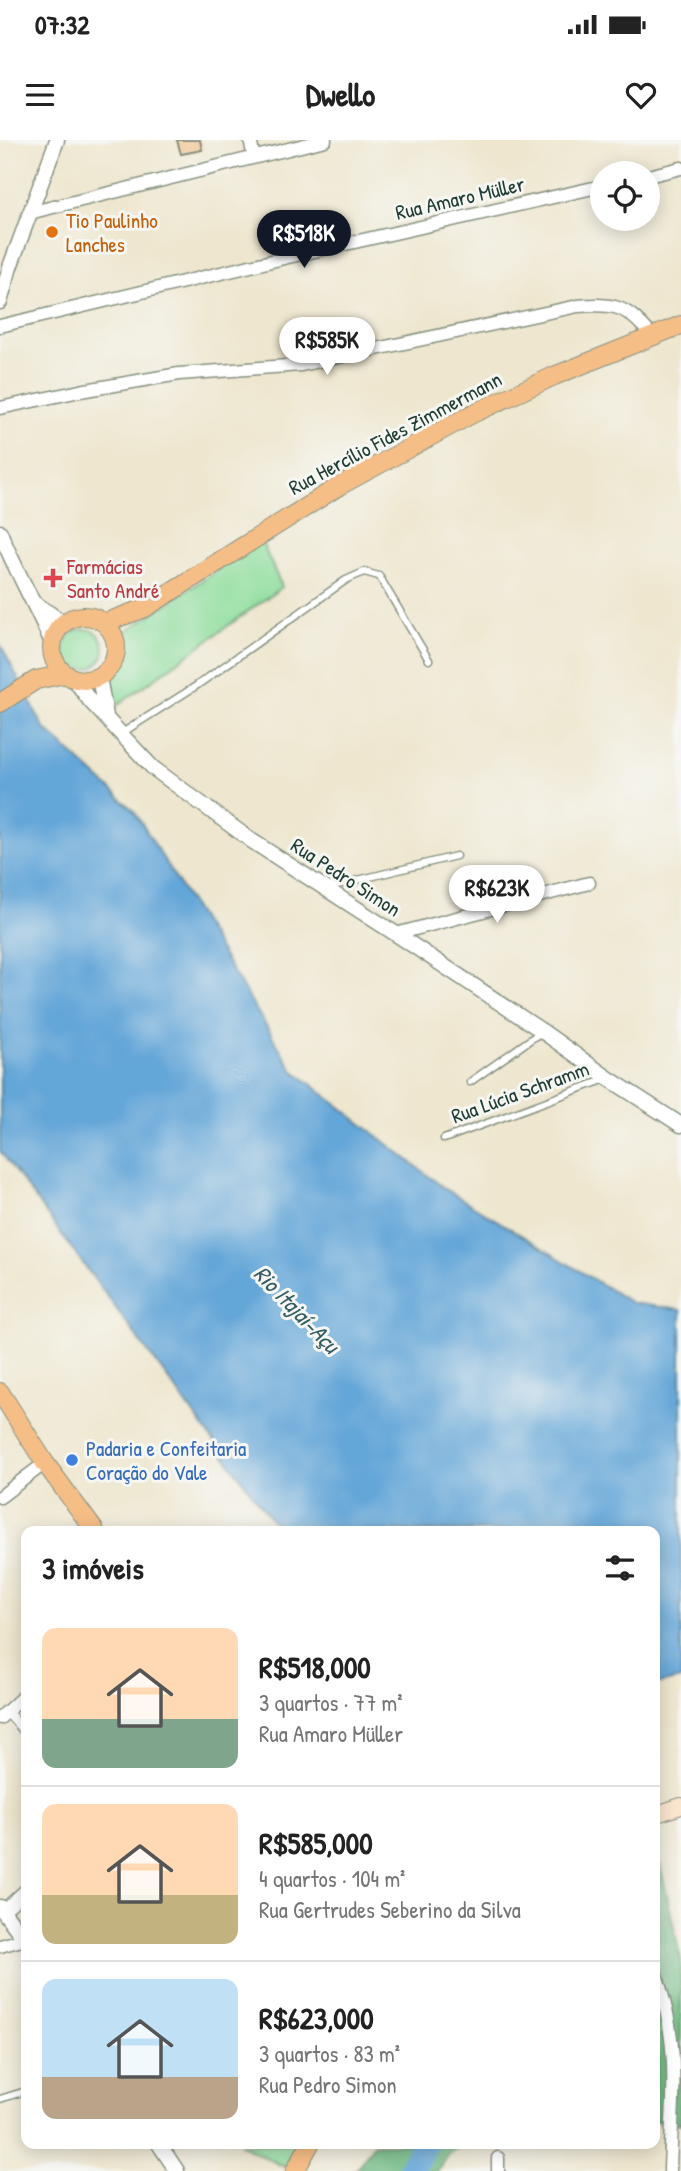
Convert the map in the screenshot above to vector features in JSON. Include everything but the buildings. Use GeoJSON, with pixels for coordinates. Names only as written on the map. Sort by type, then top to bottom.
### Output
{"type":"FeatureCollection","features":[{"type":"Feature","properties":{"kind":"main road","name":"Rua Hercílio Fides Zimmermann"},"geometry":{"type":"LineString","coordinates":[[104,623],[145,607],[286,517],[410,446],[472,414],[652,335],[681,325]]}},
{"type":"Feature","properties":{"kind":"main road","name":"Rua Hercílio Fides Zimmermann"},"geometry":{"type":"LineString","coordinates":[[115,641],[145,607]]}},
{"type":"Feature","properties":{"kind":"main road"},"geometry":{"type":"LineString","coordinates":[[0,704],[34,682],[69,677],[87,680],[99,677],[111,666],[116,650],[111,631],[104,623],[84,616],[64,623],[56,632],[52,648],[34,682]]}},
{"type":"Feature","properties":{"kind":"main road"},"geometry":{"type":"LineString","coordinates":[[52,648],[56,664],[69,677]]}},
{"type":"Feature","properties":{"kind":"main road"},"geometry":{"type":"LineString","coordinates":[[1,1398],[91,1526]]}},
{"type":"Feature","properties":{"kind":"main road"},"geometry":{"type":"LineString","coordinates":[[660,1813],[681,1806]]}},
{"type":"Feature","properties":{"kind":"main road"},"geometry":{"type":"LineString","coordinates":[[295,2171],[307,2149]]}},
{"type":"Feature","properties":{"kind":"street"},"geometry":{"type":"LineString","coordinates":[[0,302],[29,213],[57,140]]}},
{"type":"Feature","properties":{"kind":"street"},"geometry":{"type":"LineString","coordinates":[[250,140],[254,157]]}},
{"type":"Feature","properties":{"kind":"street"},"geometry":{"type":"LineString","coordinates":[[29,213],[325,140]]}},
{"type":"Feature","properties":{"kind":"street"},"geometry":{"type":"LineString","coordinates":[[660,173],[681,168]]}},
{"type":"Feature","properties":{"kind":"street","name":"Rua Amaro Müller"},"geometry":{"type":"LineString","coordinates":[[0,326],[590,189]]}},
{"type":"Feature","properties":{"kind":"street"},"geometry":{"type":"LineString","coordinates":[[0,408],[179,374],[301,365],[578,306],[599,304],[619,307],[636,317],[652,335]]}},
{"type":"Feature","properties":{"kind":"street"},"geometry":{"type":"LineString","coordinates":[[0,532],[13,566],[35,603],[52,648]]}},
{"type":"Feature","properties":{"kind":"street"},"geometry":{"type":"LineString","coordinates":[[35,603],[64,623]]}},
{"type":"Feature","properties":{"kind":"street","name":"Rua Pedro Simon"},"geometry":{"type":"LineString","coordinates":[[69,677],[153,768],[252,841],[681,1125]]}},
{"type":"Feature","properties":{"kind":"street"},"geometry":{"type":"LineString","coordinates":[[99,677],[107,718]]}},
{"type":"Feature","properties":{"kind":"street"},"geometry":{"type":"LineString","coordinates":[[396,934],[589,883]]}},
{"type":"Feature","properties":{"kind":"street"},"geometry":{"type":"LineString","coordinates":[[0,1497],[45,1463]]}},
{"type":"Feature","properties":{"kind":"street"},"geometry":{"type":"LineString","coordinates":[[21,1699],[4,1715],[21,1730]]}},
{"type":"Feature","properties":{"kind":"street"},"geometry":{"type":"LineString","coordinates":[[21,1894],[2,1909],[21,1934]]}},
{"type":"Feature","properties":{"kind":"street"},"geometry":{"type":"LineString","coordinates":[[0,1946],[21,1941]]}},
{"type":"Feature","properties":{"kind":"street"},"geometry":{"type":"LineString","coordinates":[[660,1986],[671,2033],[670,2171]]}},
{"type":"Feature","properties":{"kind":"street"},"geometry":{"type":"LineString","coordinates":[[163,2149],[177,2171]]}},
{"type":"Feature","properties":{"kind":"lane"},"geometry":{"type":"LineString","coordinates":[[121,734],[196,686],[345,580],[364,572],[379,576],[429,660]]}},
{"type":"Feature","properties":{"kind":"lane"},"geometry":{"type":"LineString","coordinates":[[324,888],[456,856]]}},
{"type":"Feature","properties":{"kind":"lane"},"geometry":{"type":"LineString","coordinates":[[470,1082],[542,1031]]}},
{"type":"Feature","properties":{"kind":"lane","name":"Rua Lúcia Schramm"},"geometry":{"type":"LineString","coordinates":[[444,1139],[608,1078]]}},
{"type":"Feature","properties":{"kind":"lane"},"geometry":{"type":"LineString","coordinates":[[0,2099],[21,2093]]}},
{"type":"Feature","properties":{"kind":"green space"},"geometry":{"type":"Polygon","coordinates":[[[261,541],[282,587],[112,709],[100,684],[124,653],[125,632],[261,541]]]}},
{"type":"Feature","properties":{"kind":"green space"},"geometry":{"type":"Polygon","coordinates":[[[84,629],[98,635],[104,649],[98,663],[84,669],[70,663],[64,649],[70,635],[84,629]]]}},
{"type":"Feature","properties":{"kind":"green space"},"geometry":{"type":"Polygon","coordinates":[[[660,1864],[681,1960],[681,2124],[660,2122],[660,1864]]]}},
{"type":"Feature","properties":{"kind":"green space"},"geometry":{"type":"Polygon","coordinates":[[[250,2149],[293,2149],[284,2167],[250,2149]]]}},
{"type":"Feature","properties":{"kind":"green space"},"geometry":{"type":"Polygon","coordinates":[[[370,2149],[456,2149],[448,2154],[437,2171],[355,2171],[370,2149]]]}},
{"type":"Feature","properties":{"kind":"water","name":"Rio Itajaí-Açu"},"geometry":{"type":"Polygon","coordinates":[[[0,644],[44,728],[134,811],[293,1070],[444,1188],[632,1303],[681,1310],[681,1679],[660,1684],[660,1526],[276,1526],[0,1151],[0,644]]]}},
{"type":"Feature","properties":{"kind":"waterway"},"geometry":{"type":"LineString","coordinates":[[410,2171],[421,2149]]}},
{"type":"Feature","properties":{"kind":"place","name":"Tio Paulinho Lanches"},"geometry":{"type":"Point","coordinates":[52,232]}},
{"type":"Feature","properties":{"kind":"place","name":"Farmácias Santo André"},"geometry":{"type":"Point","coordinates":[53,578]}},
{"type":"Feature","properties":{"kind":"place","name":"Padaria e Confeitaria Coração do Vale"},"geometry":{"type":"Point","coordinates":[72,1460]}}]}
